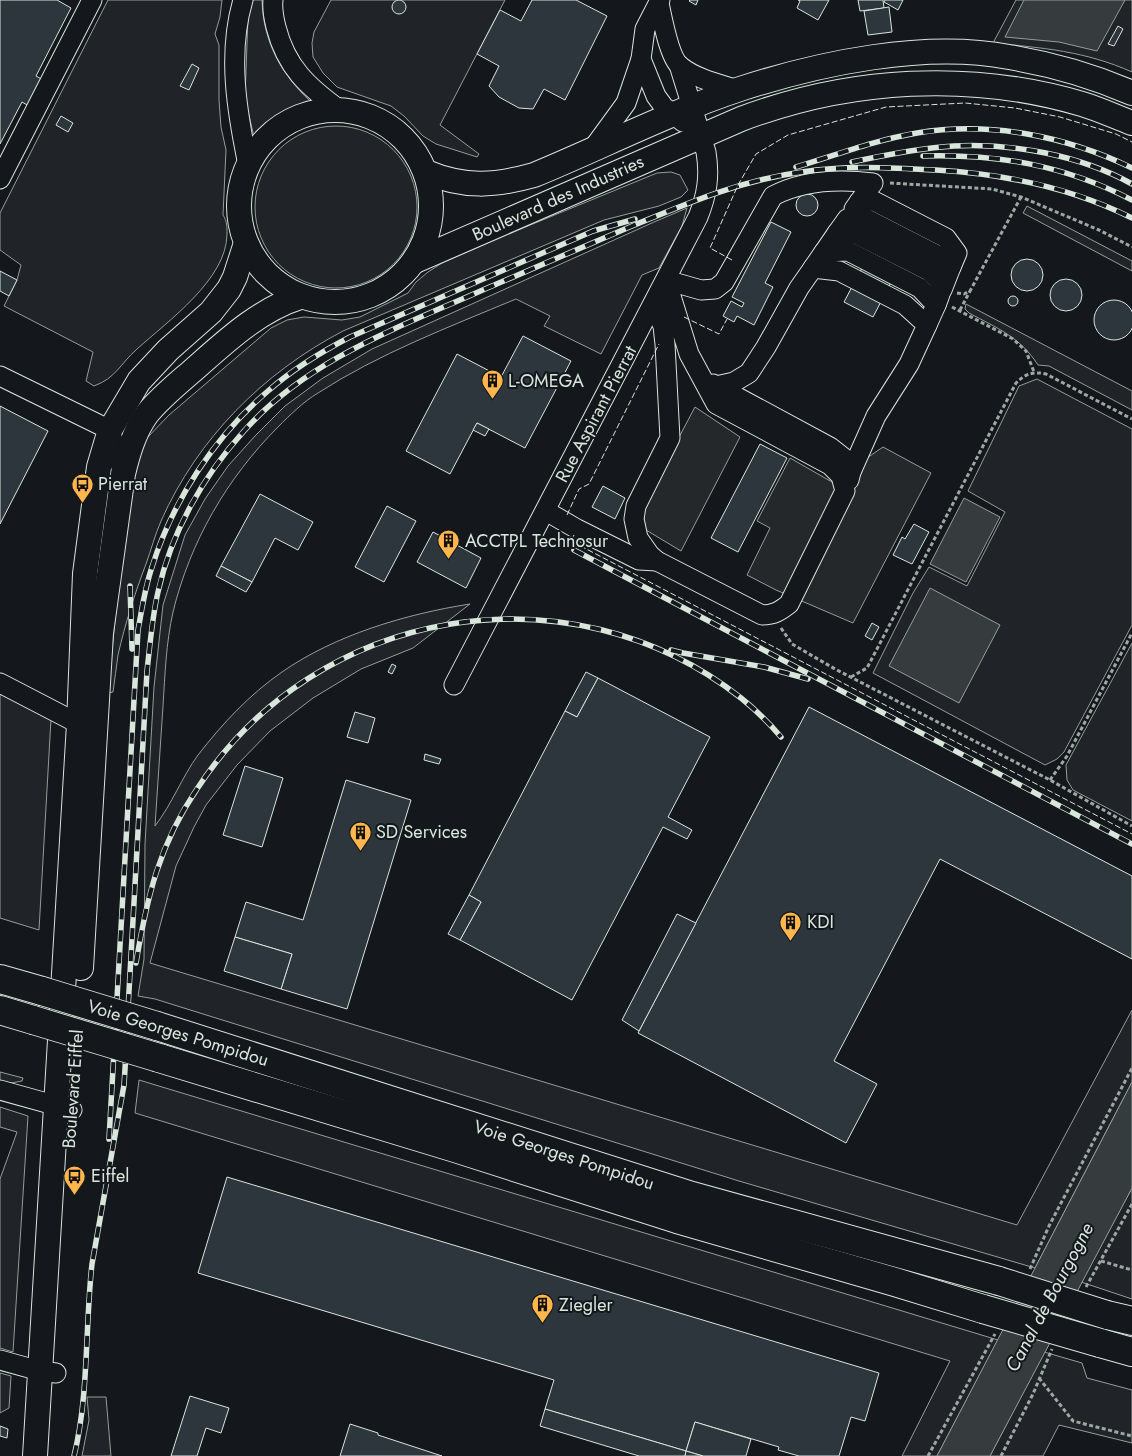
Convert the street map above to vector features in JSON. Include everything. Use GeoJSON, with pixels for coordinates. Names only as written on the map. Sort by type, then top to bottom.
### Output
{"type":"FeatureCollection","features":[{"type":"Feature","properties":{"kind":"highway","name":"Voie Georges Pompidou"},"geometry":{"type":"LineString","coordinates":[[0,978],[692,1196],[999,1281],[1120,1318]]}},
{"type":"Feature","properties":{"kind":"highway","name":"Voie Georges Pompidou"},"geometry":{"type":"LineString","coordinates":[[0,1010],[455,1148],[677,1219],[895,1282],[990,1321],[1100,1343],[1132,1352]]}},
{"type":"Feature","properties":{"kind":"main road","name":"Boulevard des Industries"},"geometry":{"type":"LineString","coordinates":[[426,172],[442,179],[461,183],[490,184],[517,180],[534,175],[738,90],[837,64],[884,55],[933,52],[1008,56],[1080,74],[1132,93]]}},
{"type":"Feature","properties":{"kind":"main road","name":"Boulevard des Industries"},"geometry":{"type":"LineString","coordinates":[[415,261],[700,135],[767,109],[835,92],[888,84],[990,85],[1082,104],[1132,123]]}},
{"type":"Feature","properties":{"kind":"main road"},"geometry":{"type":"LineString","coordinates":[[340,110],[362,114],[383,122],[401,135],[415,152],[426,172],[432,202],[428,233],[415,261],[393,284],[364,299],[332,303],[300,297],[283,288],[255,260],[246,243],[240,217],[240,191],[248,165],[264,142],[286,124],[312,113],[340,110]]}},
{"type":"Feature","properties":{"kind":"main road"},"geometry":{"type":"LineString","coordinates":[[64,1108],[85,574],[98,467],[110,430],[139,381],[168,350],[211,312],[229,289],[246,243]]}},
{"type":"Feature","properties":{"kind":"main road","name":"Boulevard Eiffel"},"geometry":{"type":"LineString","coordinates":[[35,1456],[48,1372],[64,1108],[101,633],[123,474],[136,434],[147,415],[180,382],[267,311],[300,297]]}},
{"type":"Feature","properties":{"kind":"main road","name":"Boulevard Eiffel"},"geometry":{"type":"LineString","coordinates":[[48,1372],[51,1456]]}},
{"type":"Feature","properties":{"kind":"street"},"geometry":{"type":"LineString","coordinates":[[0,179],[92,0]]}},
{"type":"Feature","properties":{"kind":"street"},"geometry":{"type":"LineString","coordinates":[[243,0],[237,27],[234,75],[236,106],[248,165]]}},
{"type":"Feature","properties":{"kind":"street"},"geometry":{"type":"LineString","coordinates":[[273,0],[279,40],[292,67],[320,96],[340,110]]}},
{"type":"Feature","properties":{"kind":"street"},"geometry":{"type":"LineString","coordinates":[[590,152],[626,102],[641,58],[645,29],[657,1]]}},
{"type":"Feature","properties":{"kind":"street"},"geometry":{"type":"LineString","coordinates":[[657,1],[665,32],[678,65],[682,112],[700,135]]}},
{"type":"Feature","properties":{"kind":"street"},"geometry":{"type":"LineString","coordinates":[[641,58],[656,96],[664,107],[682,112]]}},
{"type":"Feature","properties":{"kind":"street"},"geometry":{"type":"LineString","coordinates":[[678,65],[710,82],[738,90]]}},
{"type":"Feature","properties":{"kind":"street","name":"Rue Aspirant Pierrat"},"geometry":{"type":"LineString","coordinates":[[454,685],[698,218],[706,197],[708,166],[700,135]]}},
{"type":"Feature","properties":{"kind":"street"},"geometry":{"type":"LineString","coordinates":[[666,280],[701,290],[715,289],[724,282],[773,196],[788,188],[832,180],[873,183]]}},
{"type":"Feature","properties":{"kind":"street"},"geometry":{"type":"LineString","coordinates":[[716,386],[734,382],[749,373],[766,348],[799,288],[873,183]]}},
{"type":"Feature","properties":{"kind":"street"},"geometry":{"type":"LineString","coordinates":[[653,304],[663,326],[670,438],[636,506],[634,519],[638,538],[656,561],[762,615],[772,615],[780,612],[789,604],[845,490],[876,416],[909,364],[957,253],[946,238],[874,201],[859,202]]}},
{"type":"Feature","properties":{"kind":"street"},"geometry":{"type":"LineString","coordinates":[[842,226],[865,218],[937,255],[951,267]]}},
{"type":"Feature","properties":{"kind":"street"},"geometry":{"type":"LineString","coordinates":[[842,226],[929,271],[939,279],[939,298]]}},
{"type":"Feature","properties":{"kind":"street"},"geometry":{"type":"LineString","coordinates":[[824,252],[848,251],[939,298]]}},
{"type":"Feature","properties":{"kind":"street"},"geometry":{"type":"LineString","coordinates":[[813,268],[840,271],[905,305],[927,325]]}},
{"type":"Feature","properties":{"kind":"street"},"geometry":{"type":"LineString","coordinates":[[666,280],[689,354],[716,404],[830,465],[840,476],[845,490]]}},
{"type":"Feature","properties":{"kind":"street"},"geometry":{"type":"LineString","coordinates":[[700,374],[716,386],[830,447],[844,458],[852,472]]}},
{"type":"Feature","properties":{"kind":"street"},"geometry":{"type":"LineString","coordinates":[[0,376],[110,430],[123,474]]}},
{"type":"Feature","properties":{"kind":"street"},"geometry":{"type":"LineString","coordinates":[[110,430],[147,415]]}},
{"type":"Feature","properties":{"kind":"street"},"geometry":{"type":"LineString","coordinates":[[546,511],[639,560],[656,561]]}},
{"type":"Feature","properties":{"kind":"street"},"geometry":{"type":"LineString","coordinates":[[0,683],[79,724]]}},
{"type":"Feature","properties":{"kind":"street"},"geometry":{"type":"LineString","coordinates":[[0,1090],[64,1108]]}},
{"type":"Feature","properties":{"kind":"street"},"geometry":{"type":"LineString","coordinates":[[0,1360],[48,1372]]}},
{"type":"Feature","properties":{"kind":"path"},"geometry":{"type":"LineString","coordinates":[[873,183],[992,189],[1021,197],[1098,230],[1132,247]]}},
{"type":"Feature","properties":{"kind":"path"},"geometry":{"type":"LineString","coordinates":[[960,310],[1021,197]]}},
{"type":"Feature","properties":{"kind":"path"},"geometry":{"type":"LineString","coordinates":[[939,298],[964,294],[970,290]]}},
{"type":"Feature","properties":{"kind":"path"},"geometry":{"type":"LineString","coordinates":[[939,298],[949,306],[960,310],[1013,340],[1026,351],[1034,372]]}},
{"type":"Feature","properties":{"kind":"path"},"geometry":{"type":"LineString","coordinates":[[851,677],[867,668],[1016,383],[1022,377],[1034,372],[1046,374],[1132,419]]}},
{"type":"Feature","properties":{"kind":"path"},"geometry":{"type":"LineString","coordinates":[[772,615],[792,644],[851,677],[1050,780],[1132,826]]}},
{"type":"Feature","properties":{"kind":"path"},"geometry":{"type":"LineString","coordinates":[[1050,780],[1067,756],[1132,633]]}},
{"type":"Feature","properties":{"kind":"path"},"geometry":{"type":"LineString","coordinates":[[1028,1271],[1049,1226],[1132,1068]]}},
{"type":"Feature","properties":{"kind":"path"},"geometry":{"type":"LineString","coordinates":[[1101,1261],[1132,1270]]}},
{"type":"Feature","properties":{"kind":"path"},"geometry":{"type":"LineString","coordinates":[[928,1456],[990,1321]]}},
{"type":"Feature","properties":{"kind":"path"},"geometry":{"type":"LineString","coordinates":[[1039,1378],[1073,1421],[1132,1436]]}},
{"type":"Feature","properties":{"kind":"shaded area"},"geometry":{"type":"Polygon","coordinates":[[[108,0],[222,0],[215,34],[219,45],[219,100],[221,127],[226,150],[223,215],[227,226],[227,234],[224,251],[217,267],[207,283],[194,298],[137,349],[113,375],[94,386],[86,381],[93,352],[4,306],[17,280],[21,265],[0,250],[0,213],[108,0]]]}},
{"type":"Feature","properties":{"kind":"shaded area"},"geometry":{"type":"Polygon","coordinates":[[[250,0],[262,0],[266,29],[276,56],[290,80],[310,101],[310,103],[280,116],[254,137],[245,98],[250,0]]]}},
{"type":"Feature","properties":{"kind":"shaded area"},"geometry":{"type":"Polygon","coordinates":[[[331,0],[505,0],[440,125],[479,154],[477,157],[436,144],[423,136],[404,116],[391,106],[337,87],[323,73],[313,57],[312,43],[314,32],[331,0]]]}},
{"type":"Feature","properties":{"kind":"shaded area"},"geometry":{"type":"Polygon","coordinates":[[[1016,0],[1132,0],[1132,72],[1097,59],[1064,51],[993,43],[1016,0]]]}},
{"type":"Feature","properties":{"kind":"shaded area"},"geometry":{"type":"Polygon","coordinates":[[[336,126],[367,132],[393,150],[411,176],[417,207],[411,238],[393,264],[367,282],[336,288],[305,282],[279,264],[261,238],[255,207],[261,176],[279,150],[305,132],[336,126]]]}},
{"type":"Feature","properties":{"kind":"shaded area"},"geometry":{"type":"Polygon","coordinates":[[[671,172],[680,175],[688,190],[681,197],[659,206],[604,220],[343,331],[286,367],[260,388],[214,435],[176,491],[161,521],[134,597],[124,632],[118,655],[113,692],[108,693],[118,589],[136,464],[143,442],[169,415],[271,328],[287,320],[304,317],[342,320],[360,317],[408,293],[416,282],[442,263],[657,173],[671,172]]]}},
{"type":"Feature","properties":{"kind":"shaded area"},"geometry":{"type":"Polygon","coordinates":[[[1027,206],[1132,261],[1132,271],[1023,213],[1027,206]]]}},
{"type":"Feature","properties":{"kind":"shaded area"},"geometry":{"type":"Polygon","coordinates":[[[687,208],[682,226],[659,268],[642,275],[601,354],[544,326],[550,316],[516,299],[389,354],[341,379],[312,397],[278,427],[242,468],[227,489],[200,536],[189,561],[173,612],[166,659],[155,826],[167,809],[192,763],[207,743],[248,700],[282,672],[325,647],[372,628],[396,620],[470,604],[413,648],[361,669],[313,698],[270,731],[237,765],[206,805],[176,866],[150,963],[1017,1225],[1132,1010],[1132,1082],[1035,1268],[739,1181],[155,999],[138,996],[144,959],[145,844],[154,687],[163,605],[185,535],[205,499],[228,466],[255,436],[285,406],[323,378],[372,349],[687,208]]]}},
{"type":"Feature","properties":{"kind":"shaded area"},"geometry":{"type":"Polygon","coordinates":[[[966,304],[1132,391],[1132,410],[1049,366],[1038,365],[1016,340],[969,313],[965,309],[966,304]]]}},
{"type":"Feature","properties":{"kind":"shaded area"},"geometry":{"type":"Polygon","coordinates":[[[1037,379],[1132,429],[1132,625],[1064,752],[1057,759],[1045,765],[873,673],[913,593],[929,567],[967,586],[1005,512],[968,491],[1019,386],[1037,379]]]}},
{"type":"Feature","properties":{"kind":"shaded area"},"geometry":{"type":"Polygon","coordinates":[[[695,407],[740,437],[681,551],[646,530],[642,507],[695,407]]]}},
{"type":"Feature","properties":{"kind":"shaded area"},"geometry":{"type":"Polygon","coordinates":[[[883,447],[931,473],[853,623],[776,590],[747,575],[770,528],[757,521],[790,458],[832,482],[883,447]]]}},
{"type":"Feature","properties":{"kind":"shaded area"},"geometry":{"type":"Polygon","coordinates":[[[1132,643],[1132,821],[1073,790],[1067,780],[1066,765],[1132,643]]]}},
{"type":"Feature","properties":{"kind":"shaded area"},"geometry":{"type":"Polygon","coordinates":[[[0,694],[51,719],[39,930],[0,918],[0,694]]]}},
{"type":"Feature","properties":{"kind":"shaded area"},"geometry":{"type":"Polygon","coordinates":[[[0,1072],[23,1078],[22,1081],[11,1083],[0,1081],[0,1072]]]}},
{"type":"Feature","properties":{"kind":"shaded area"},"geometry":{"type":"Polygon","coordinates":[[[139,1080],[998,1340],[937,1456],[902,1456],[950,1361],[135,1113],[139,1080]]]}},
{"type":"Feature","properties":{"kind":"shaded area"},"geometry":{"type":"Polygon","coordinates":[[[0,1107],[28,1116],[13,1352],[0,1348],[0,1179],[17,1132],[0,1127],[0,1107]]]}},
{"type":"Feature","properties":{"kind":"shaded area"},"geometry":{"type":"Polygon","coordinates":[[[1132,1188],[1132,1299],[1081,1282],[1132,1188]]]}},
{"type":"Feature","properties":{"kind":"shaded area"},"geometry":{"type":"Polygon","coordinates":[[[1044,1352],[1082,1363],[1087,1378],[1132,1390],[1132,1443],[1059,1425],[1043,1456],[990,1456],[1044,1352]]]}},
{"type":"Feature","properties":{"kind":"shaded area"},"geometry":{"type":"Polygon","coordinates":[[[0,1373],[11,1376],[9,1408],[0,1413],[0,1373]]]}},
{"type":"Feature","properties":{"kind":"shaded area"},"geometry":{"type":"Polygon","coordinates":[[[87,1397],[106,1397],[111,1456],[82,1456],[89,1420],[87,1397]]]}},
{"type":"Feature","properties":{"kind":"water"},"geometry":{"type":"Polygon","coordinates":[[[1024,0],[1125,0],[1097,51],[1059,42],[1005,37],[1024,0]]]}},
{"type":"Feature","properties":{"kind":"water"},"geometry":{"type":"Polygon","coordinates":[[[964,498],[1000,517],[966,582],[930,564],[964,498]]]}},
{"type":"Feature","properties":{"kind":"water"},"geometry":{"type":"Polygon","coordinates":[[[930,588],[1000,625],[959,703],[889,666],[930,588]]]}},
{"type":"Feature","properties":{"kind":"water","name":"Canal de Bourgogne"},"geometry":{"type":"Polygon","coordinates":[[[1132,1082],[1132,1188],[990,1456],[937,1456],[1132,1082]]]}},
{"type":"Feature","properties":{"kind":"building"},"geometry":{"type":"Polygon","coordinates":[[[0,0],[57,0],[71,8],[36,76],[47,82],[34,109],[22,102],[0,144],[0,0]]]}},
{"type":"Feature","properties":{"kind":"building"},"geometry":{"type":"Polygon","coordinates":[[[399,0],[404,2],[406,7],[404,12],[399,14],[394,12],[392,7],[394,2],[399,0]]]}},
{"type":"Feature","properties":{"kind":"building"},"geometry":{"type":"Polygon","coordinates":[[[532,0],[576,0],[607,16],[565,100],[544,89],[533,109],[519,108],[499,97],[489,86],[499,66],[477,54],[500,10],[521,21],[532,0]]]}},
{"type":"Feature","properties":{"kind":"building"},"geometry":{"type":"Polygon","coordinates":[[[690,0],[698,0],[696,5],[690,0]]]}},
{"type":"Feature","properties":{"kind":"building"},"geometry":{"type":"Polygon","coordinates":[[[798,0],[829,0],[818,20],[797,8],[800,1],[798,0]]]}},
{"type":"Feature","properties":{"kind":"building"},"geometry":{"type":"Polygon","coordinates":[[[858,0],[883,0],[884,8],[860,11],[858,0]]]}},
{"type":"Feature","properties":{"kind":"building"},"geometry":{"type":"Polygon","coordinates":[[[885,0],[903,0],[898,10],[884,2],[885,0]]]}},
{"type":"Feature","properties":{"kind":"building"},"geometry":{"type":"Polygon","coordinates":[[[889,7],[892,32],[868,35],[864,11],[889,7]]]}},
{"type":"Feature","properties":{"kind":"building"},"geometry":{"type":"Polygon","coordinates":[[[1118,26],[1123,29],[1114,46],[1108,44],[1118,26]]]}},
{"type":"Feature","properties":{"kind":"building"},"geometry":{"type":"Polygon","coordinates":[[[192,64],[199,68],[189,90],[180,86],[192,64]]]}},
{"type":"Feature","properties":{"kind":"building"},"geometry":{"type":"Polygon","coordinates":[[[61,116],[73,123],[68,132],[56,125],[61,116]]]}},
{"type":"Feature","properties":{"kind":"building"},"geometry":{"type":"Polygon","coordinates":[[[807,194],[815,197],[818,205],[815,213],[807,216],[799,213],[796,205],[799,197],[807,194]]]}},
{"type":"Feature","properties":{"kind":"building"},"geometry":{"type":"Polygon","coordinates":[[[897,202],[925,217],[873,317],[844,302],[897,202]]]}},
{"type":"Feature","properties":{"kind":"building"},"geometry":{"type":"Polygon","coordinates":[[[771,222],[791,232],[765,283],[773,287],[754,325],[737,316],[734,322],[723,316],[731,301],[742,307],[744,303],[732,297],[771,222]]]}},
{"type":"Feature","properties":{"kind":"building"},"geometry":{"type":"Polygon","coordinates":[[[1027,259],[1033,260],[1038,264],[1042,269],[1042,281],[1038,286],[1033,290],[1027,291],[1021,290],[1016,286],[1012,281],[1011,275],[1012,269],[1016,264],[1021,260],[1027,259]]]}},
{"type":"Feature","properties":{"kind":"building"},"geometry":{"type":"Polygon","coordinates":[[[0,271],[17,280],[9,296],[0,291],[0,271]]]}},
{"type":"Feature","properties":{"kind":"building"},"geometry":{"type":"Polygon","coordinates":[[[1066,279],[1072,280],[1077,284],[1081,289],[1081,301],[1077,306],[1072,310],[1066,311],[1060,310],[1055,306],[1051,301],[1050,295],[1051,289],[1055,284],[1060,280],[1066,279]]]}},
{"type":"Feature","properties":{"kind":"building"},"geometry":{"type":"Polygon","coordinates":[[[1011,296],[1015,296],[1018,301],[1017,305],[1011,306],[1008,303],[1008,299],[1011,296]]]}},
{"type":"Feature","properties":{"kind":"building"},"geometry":{"type":"Polygon","coordinates":[[[1114,300],[1128,306],[1134,320],[1128,334],[1114,340],[1100,334],[1094,320],[1100,306],[1114,300]]]}},
{"type":"Feature","properties":{"kind":"building","name":"L-OMEGA"},"geometry":{"type":"Polygon","coordinates":[[[523,336],[571,361],[525,448],[477,423],[450,474],[406,451],[457,354],[501,377],[523,336]]]}},
{"type":"Feature","properties":{"kind":"building"},"geometry":{"type":"Polygon","coordinates":[[[0,406],[48,431],[0,524],[0,406]]]}},
{"type":"Feature","properties":{"kind":"building"},"geometry":{"type":"Polygon","coordinates":[[[477,423],[489,429],[485,436],[473,430],[477,423]]]}},
{"type":"Feature","properties":{"kind":"building"},"geometry":{"type":"Polygon","coordinates":[[[760,444],[787,458],[738,552],[711,538],[760,444]]]}},
{"type":"Feature","properties":{"kind":"building"},"geometry":{"type":"Polygon","coordinates":[[[603,486],[625,498],[615,519],[592,507],[603,486]]]}},
{"type":"Feature","properties":{"kind":"building"},"geometry":{"type":"Polygon","coordinates":[[[260,494],[313,522],[298,550],[275,538],[252,582],[221,566],[260,494]]]}},
{"type":"Feature","properties":{"kind":"building"},"geometry":{"type":"Polygon","coordinates":[[[387,506],[416,521],[384,582],[355,567],[387,506]]]}},
{"type":"Feature","properties":{"kind":"building"},"geometry":{"type":"Polygon","coordinates":[[[914,524],[929,532],[912,564],[893,555],[902,537],[905,539],[914,524]]]}},
{"type":"Feature","properties":{"kind":"building","name":"ACCTPL Technosur"},"geometry":{"type":"Polygon","coordinates":[[[433,532],[448,540],[450,536],[457,540],[455,544],[481,558],[466,588],[417,562],[433,532]]]}},
{"type":"Feature","properties":{"kind":"building"},"geometry":{"type":"Polygon","coordinates":[[[221,566],[252,582],[246,592],[216,576],[221,566]]]}},
{"type":"Feature","properties":{"kind":"building"},"geometry":{"type":"Polygon","coordinates":[[[872,623],[879,627],[872,640],[865,636],[872,623]]]}},
{"type":"Feature","properties":{"kind":"building"},"geometry":{"type":"Polygon","coordinates":[[[392,664],[396,666],[392,674],[388,672],[392,664]]]}},
{"type":"Feature","properties":{"kind":"building"},"geometry":{"type":"Polygon","coordinates":[[[586,672],[598,678],[577,717],[565,711],[586,672]]]}},
{"type":"Feature","properties":{"kind":"building"},"geometry":{"type":"Polygon","coordinates":[[[598,678],[710,737],[668,817],[692,830],[687,839],[663,827],[572,1000],[460,940],[481,902],[469,895],[565,711],[577,717],[598,678]]]}},
{"type":"Feature","properties":{"kind":"building","name":"KDI"},"geometry":{"type":"Polygon","coordinates":[[[809,707],[1132,876],[1132,959],[940,859],[834,1061],[877,1084],[846,1143],[638,1033],[809,707]]]}},
{"type":"Feature","properties":{"kind":"building"},"geometry":{"type":"Polygon","coordinates":[[[355,712],[375,718],[368,743],[347,737],[355,712]]]}},
{"type":"Feature","properties":{"kind":"building"},"geometry":{"type":"Polygon","coordinates":[[[425,754],[441,759],[439,764],[424,760],[425,754]]]}},
{"type":"Feature","properties":{"kind":"building"},"geometry":{"type":"Polygon","coordinates":[[[245,766],[283,778],[262,847],[223,835],[245,766]]]}},
{"type":"Feature","properties":{"kind":"building","name":"SD Services"},"geometry":{"type":"Polygon","coordinates":[[[346,780],[411,800],[347,1009],[281,989],[292,954],[235,937],[246,902],[303,920],[346,780]]]}},
{"type":"Feature","properties":{"kind":"building"},"geometry":{"type":"Polygon","coordinates":[[[469,895],[481,902],[460,940],[448,934],[469,895]]]}},
{"type":"Feature","properties":{"kind":"building"},"geometry":{"type":"Polygon","coordinates":[[[677,914],[696,923],[639,1031],[622,1020],[677,914]]]}},
{"type":"Feature","properties":{"kind":"building"},"geometry":{"type":"Polygon","coordinates":[[[235,937],[292,954],[281,989],[224,971],[235,937]]]}},
{"type":"Feature","properties":{"kind":"building","name":"Ziegler"},"geometry":{"type":"Polygon","coordinates":[[[227,1177],[879,1373],[865,1421],[851,1417],[839,1456],[799,1456],[778,1450],[779,1447],[695,1422],[686,1451],[545,1409],[554,1380],[198,1273],[227,1177]]]}},
{"type":"Feature","properties":{"kind":"building"},"geometry":{"type":"Polygon","coordinates":[[[190,1396],[229,1408],[221,1433],[206,1428],[197,1456],[171,1456],[190,1396]]]}},
{"type":"Feature","properties":{"kind":"building"},"geometry":{"type":"Polygon","coordinates":[[[545,1409],[686,1451],[685,1456],[639,1456],[540,1426],[545,1409]]]}},
{"type":"Feature","properties":{"kind":"building"},"geometry":{"type":"Polygon","coordinates":[[[695,1422],[751,1439],[746,1456],[703,1456],[686,1451],[695,1422]]]}},
{"type":"Feature","properties":{"kind":"building"},"geometry":{"type":"Polygon","coordinates":[[[350,1424],[378,1433],[378,1435],[442,1456],[340,1456],[350,1424]]]}},
{"type":"Feature","properties":{"kind":"building"},"geometry":{"type":"Polygon","coordinates":[[[0,1426],[8,1429],[7,1438],[0,1436],[0,1426]]]}},
{"type":"Feature","properties":{"kind":"building"},"geometry":{"type":"Polygon","coordinates":[[[686,1451],[703,1456],[685,1456],[686,1451]]]}},
{"type":"Feature","properties":{"kind":"railway"},"geometry":{"type":"LineString","coordinates":[[796,167],[901,136],[944,130],[972,129],[1000,130],[1054,140],[1081,147],[1132,168]]}},
{"type":"Feature","properties":{"kind":"railway"},"geometry":{"type":"LineString","coordinates":[[852,162],[941,147],[999,147],[1023,149],[1068,158],[1091,165],[1132,184]]}},
{"type":"Feature","properties":{"kind":"railway"},"geometry":{"type":"LineString","coordinates":[[923,156],[978,157],[1030,164],[1081,178],[1132,200]]}},
{"type":"Feature","properties":{"kind":"railway"},"geometry":{"type":"LineString","coordinates":[[127,1027],[147,671],[158,592],[171,548],[190,506],[229,448],[269,406],[326,364],[420,317],[674,209],[716,193],[780,176],[836,168],[962,172],[1012,179],[1061,190],[1109,207],[1132,218]]}},
{"type":"Feature","properties":{"kind":"railway"},"geometry":{"type":"LineString","coordinates":[[109,1139],[138,630],[152,567],[161,542],[184,494],[198,471],[230,428],[278,383],[318,355],[350,337],[593,231],[635,219]]}},
{"type":"Feature","properties":{"kind":"railway"},"geometry":{"type":"LineString","coordinates":[[574,550],[1132,844]]}},
{"type":"Feature","properties":{"kind":"railway"},"geometry":{"type":"LineString","coordinates":[[130,586],[132,649]]}},
{"type":"Feature","properties":{"kind":"railway"},"geometry":{"type":"LineString","coordinates":[[136,963],[156,872],[173,831],[197,789],[247,727],[308,679],[376,644],[449,624],[525,619],[600,630],[673,656],[741,698],[781,737]]}},
{"type":"Feature","properties":{"kind":"railway"},"geometry":{"type":"LineString","coordinates":[[671,650],[764,667],[808,679]]}},
{"type":"Feature","properties":{"kind":"railway"},"geometry":{"type":"LineString","coordinates":[[74,1456],[82,1409],[92,1264],[124,1085],[128,1020]]}},
{"type":"Feature","properties":{"kind":"fence"},"geometry":{"type":"LineString","coordinates":[[732,260],[710,248],[738,185],[756,154],[788,135],[886,107],[965,103],[1015,108],[1060,117],[1116,134],[1132,142]]}},
{"type":"Feature","properties":{"kind":"fence"},"geometry":{"type":"LineString","coordinates":[[684,317],[719,334],[727,319]]}},
{"type":"Feature","properties":{"kind":"fence"},"geometry":{"type":"LineString","coordinates":[[567,515],[579,489],[589,484],[659,344]]}},
{"type":"Feature","properties":{"kind":"fence"},"geometry":{"type":"LineString","coordinates":[[574,535],[571,541],[1132,834]]}},
{"type":"Feature","properties":{"kind":"place","name":"L-OMEGA"},"geometry":{"type":"Point","coordinates":[492,400]}},
{"type":"Feature","properties":{"kind":"place","name":"Pierrat"},"geometry":{"type":"Point","coordinates":[82,503]}},
{"type":"Feature","properties":{"kind":"place","name":"ACCTPL Technosur"},"geometry":{"type":"Point","coordinates":[449,560]}},
{"type":"Feature","properties":{"kind":"place","name":"SD Services"},"geometry":{"type":"Point","coordinates":[360,851]}},
{"type":"Feature","properties":{"kind":"place","name":"KDI"},"geometry":{"type":"Point","coordinates":[791,941]}},
{"type":"Feature","properties":{"kind":"place","name":"Eiffel"},"geometry":{"type":"Point","coordinates":[75,1195]}},
{"type":"Feature","properties":{"kind":"place","name":"Ziegler"},"geometry":{"type":"Point","coordinates":[543,1324]}}]}
